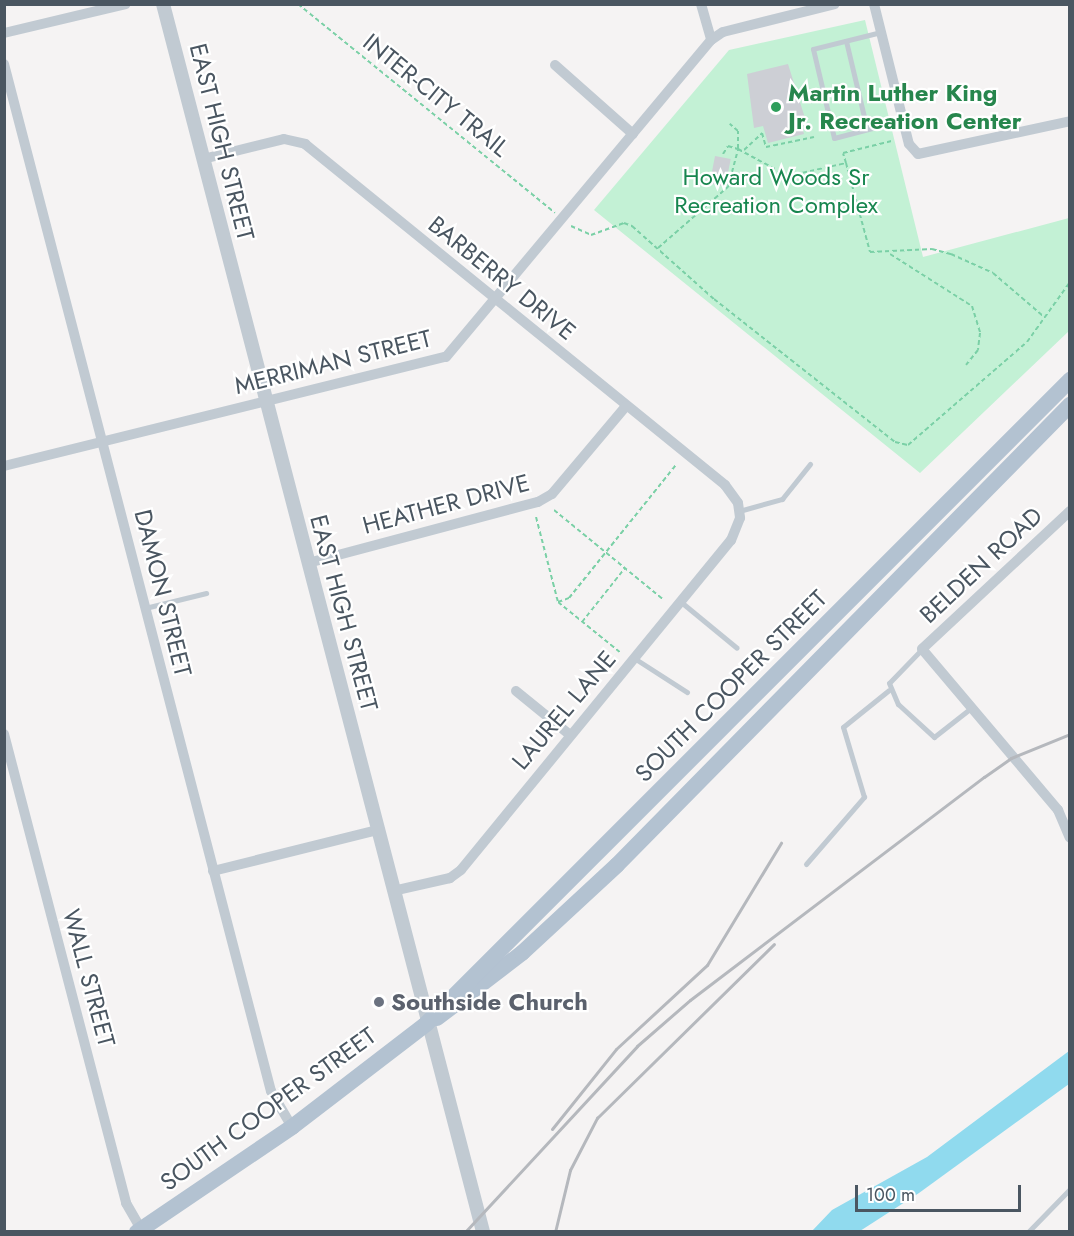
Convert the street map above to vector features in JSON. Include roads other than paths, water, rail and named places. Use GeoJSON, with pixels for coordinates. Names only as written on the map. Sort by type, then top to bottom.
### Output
{"type":"FeatureCollection","features":[{"type":"Feature","properties":{"kind":"main road","name":"SOUTH COOPER STREET"},"geometry":{"type":"LineString","coordinates":[[426,1024],[1070,380]]}},
{"type":"Feature","properties":{"kind":"main road","name":"SOUTH COOPER STREET"},"geometry":{"type":"LineString","coordinates":[[139,1230],[292,1127],[522,953],[617,865],[1070,405]]}},
{"type":"Feature","properties":{"kind":"street"},"geometry":{"type":"LineString","coordinates":[[4,33],[126,4]]}},
{"type":"Feature","properties":{"kind":"street","name":"EAST HIGH STREET"},"geometry":{"type":"LineString","coordinates":[[164,4],[426,1024],[483,1232]]}},
{"type":"Feature","properties":{"kind":"street"},"geometry":{"type":"LineString","coordinates":[[701,4],[711,40],[723,32],[835,4]]}},
{"type":"Feature","properties":{"kind":"street"},"geometry":{"type":"LineString","coordinates":[[874,4],[903,120],[915,152],[927,155],[1070,121]]}},
{"type":"Feature","properties":{"kind":"street","name":"MERRIMAN STREET"},"geometry":{"type":"LineString","coordinates":[[4,466],[265,401],[431,364],[457,346],[711,40]]}},
{"type":"Feature","properties":{"kind":"street","name":"DAMON STREET"},"geometry":{"type":"LineString","coordinates":[[4,64],[272,1091],[292,1127]]}},
{"type":"Feature","properties":{"kind":"street"},"geometry":{"type":"LineString","coordinates":[[555,65],[633,134]]}},
{"type":"Feature","properties":{"kind":"street","name":"BARBERRY DRIVE"},"geometry":{"type":"LineString","coordinates":[[203,159],[284,139],[305,144],[495,301],[725,485],[740,515]]}},
{"type":"Feature","properties":{"kind":"street","name":"HEATHER DRIVE"},"geometry":{"type":"LineString","coordinates":[[308,563],[538,502],[552,494],[626,406]]}},
{"type":"Feature","properties":{"kind":"street","name":"BELDEN ROAD"},"geometry":{"type":"LineString","coordinates":[[922,649],[1070,511]]}},
{"type":"Feature","properties":{"kind":"street","name":"LAUREL LANE"},"geometry":{"type":"LineString","coordinates":[[393,891],[450,878],[461,870],[731,540],[740,515]]}},
{"type":"Feature","properties":{"kind":"street"},"geometry":{"type":"LineString","coordinates":[[922,649],[1058,810],[1070,838]]}},
{"type":"Feature","properties":{"kind":"street"},"geometry":{"type":"LineString","coordinates":[[516,691],[570,735]]}},
{"type":"Feature","properties":{"kind":"street","name":"WALL STREET"},"geometry":{"type":"LineString","coordinates":[[4,734],[126,1203],[139,1230]]}},
{"type":"Feature","properties":{"kind":"street"},"geometry":{"type":"LineString","coordinates":[[213,871],[378,830]]}},
{"type":"Feature","properties":{"kind":"lane"},"geometry":{"type":"LineString","coordinates":[[881,32],[813,49],[834,138],[903,120]]}},
{"type":"Feature","properties":{"kind":"lane"},"geometry":{"type":"LineString","coordinates":[[846,41],[867,129]]}},
{"type":"Feature","properties":{"kind":"lane"},"geometry":{"type":"LineString","coordinates":[[740,515],[782,499],[810,464]]}},
{"type":"Feature","properties":{"kind":"lane"},"geometry":{"type":"LineString","coordinates":[[145,608],[206,593]]}},
{"type":"Feature","properties":{"kind":"lane"},"geometry":{"type":"LineString","coordinates":[[680,601],[737,648]]}},
{"type":"Feature","properties":{"kind":"lane"},"geometry":{"type":"LineString","coordinates":[[806,864],[864,797],[843,727],[889,690],[892,678],[922,649]]}},
{"type":"Feature","properties":{"kind":"lane"},"geometry":{"type":"LineString","coordinates":[[634,658],[687,692]]}},
{"type":"Feature","properties":{"kind":"lane"},"geometry":{"type":"LineString","coordinates":[[889,690],[934,737],[971,708]]}},
{"type":"Feature","properties":{"kind":"lane"},"geometry":{"type":"LineString","coordinates":[[1029,1232],[1070,1189]]}},
{"type":"Feature","properties":{"kind":"water"},"geometry":{"type":"Polygon","coordinates":[[[1069,1051],[1069,1084],[919,1193],[860,1231],[812,1231],[832,1210],[927,1157],[1069,1051]]]}},
{"type":"Feature","properties":{"kind":"railway"},"geometry":{"type":"LineString","coordinates":[[465,1232],[637,1046],[690,1000],[1011,758],[1070,734]]}},
{"type":"Feature","properties":{"kind":"railway"},"geometry":{"type":"LineString","coordinates":[[552,1129],[616,1049],[707,965],[781,843]]}},
{"type":"Feature","properties":{"kind":"railway"},"geometry":{"type":"LineString","coordinates":[[555,1232],[570,1170],[597,1118],[774,944]]}},
{"type":"Feature","properties":{"kind":"place","name":"Martin Luther King Jr. Recreation Center"},"geometry":{"type":"Point","coordinates":[776,107]}},
{"type":"Feature","properties":{"kind":"place","name":"Southside Church"},"geometry":{"type":"Point","coordinates":[379,1002]}},
{"type":"Feature","properties":{"kind":"park label","name":"Howard Woods Sr Recreation Complex"},"geometry":{"type":"Point","coordinates":[776,191]}}]}
